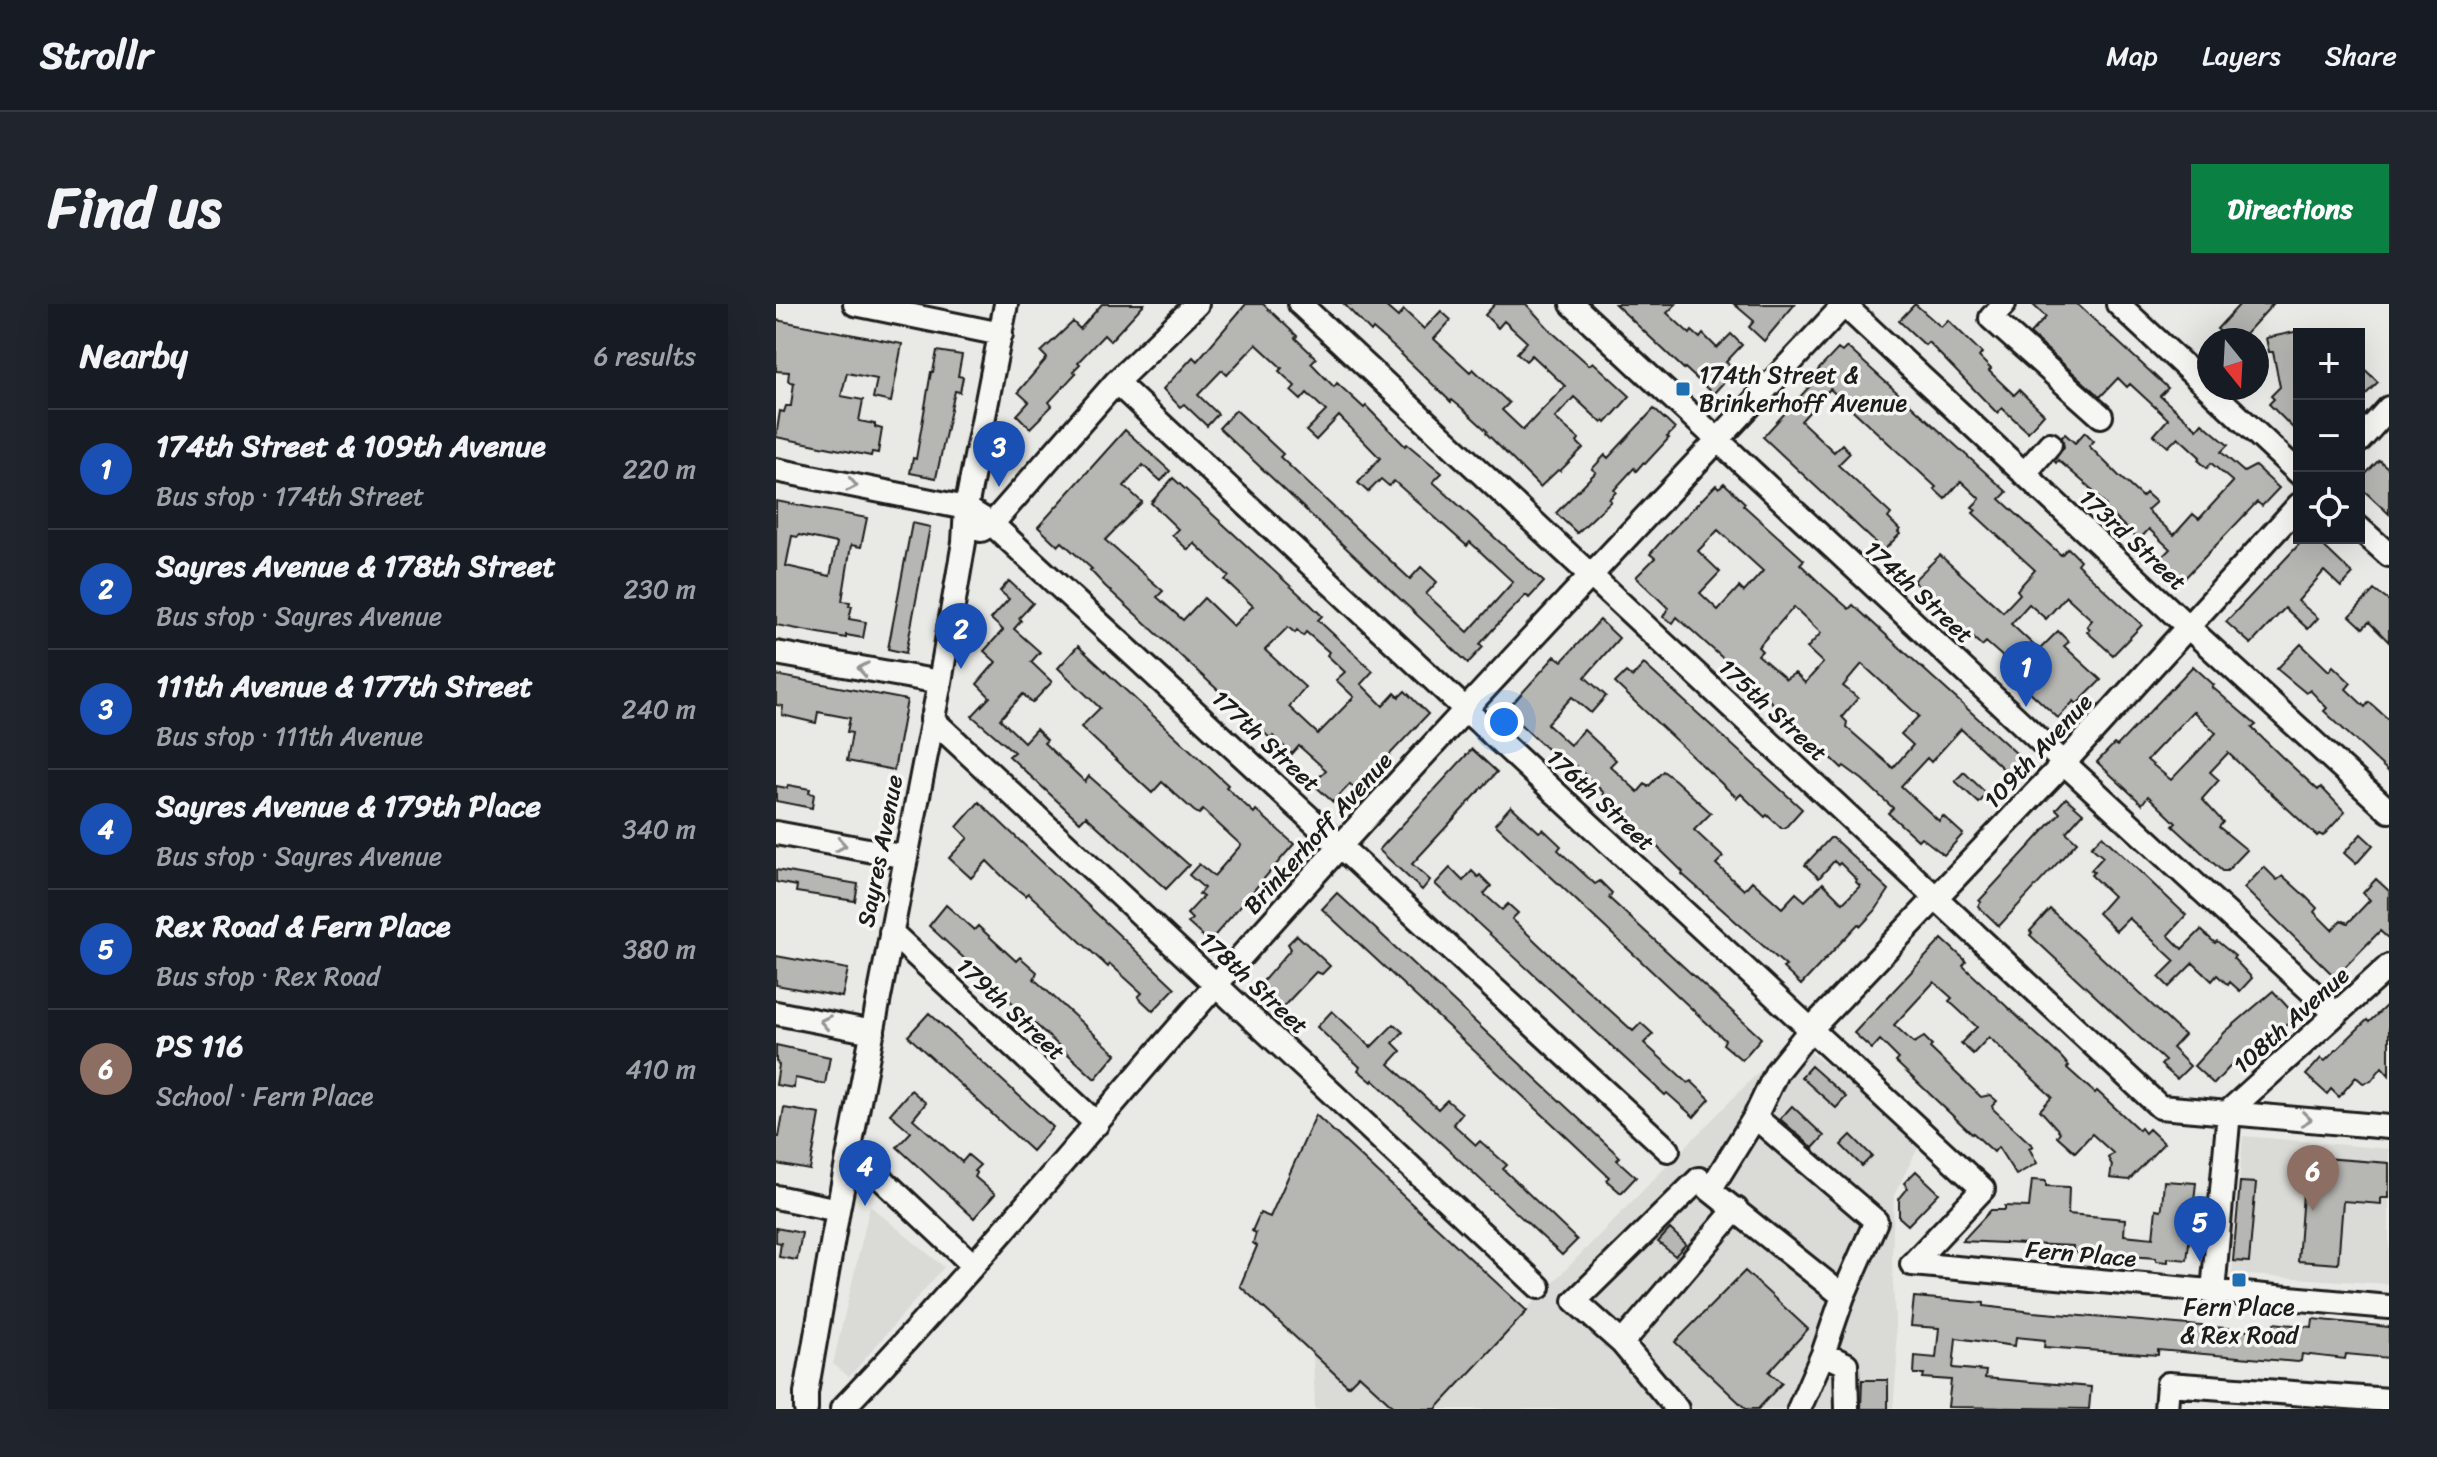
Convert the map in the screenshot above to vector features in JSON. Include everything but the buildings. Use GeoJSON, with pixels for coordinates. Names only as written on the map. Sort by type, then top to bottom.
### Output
{"type":"FeatureCollection","features":[{"type":"Feature","properties":{"kind":"street"},"geometry":{"type":"LineString","coordinates":[[855,304],[1001,334]]}},
{"type":"Feature","properties":{"kind":"street","name":"Sayres Avenue"},"geometry":{"type":"LineString","coordinates":[[806,1409],[806,1393],[838,1210],[940,682],[964,542],[966,508],[1006,304]]}},
{"type":"Feature","properties":{"kind":"street"},"geometry":{"type":"LineString","coordinates":[[964,542],[992,524],[1116,382],[1197,304]]}},
{"type":"Feature","properties":{"kind":"street","name":"175th Street"},"geometry":{"type":"LineString","coordinates":[[1300,304],[2160,1107],[2389,1127]]}},
{"type":"Feature","properties":{"kind":"street","name":"174th Street"},"geometry":{"type":"LineString","coordinates":[[1572,304],[2336,1014]]}},
{"type":"Feature","properties":{"kind":"street","name":"Brinkerhoff Avenue"},"geometry":{"type":"LineString","coordinates":[[842,1409],[973,1265],[1341,846],[1844,304]]}},
{"type":"Feature","properties":{"kind":"street","name":"173rd Street"},"geometry":{"type":"LineString","coordinates":[[1844,304],[2389,811]]}},
{"type":"Feature","properties":{"kind":"street"},"geometry":{"type":"LineString","coordinates":[[2004,304],[1991,318],[2101,416]]}},
{"type":"Feature","properties":{"kind":"street"},"geometry":{"type":"LineString","coordinates":[[2118,304],[2298,472]]}},
{"type":"Feature","properties":{"kind":"street","name":"176th Street"},"geometry":{"type":"LineString","coordinates":[[1116,382],[1983,1189],[1912,1264]]}},
{"type":"Feature","properties":{"kind":"street"},"geometry":{"type":"LineString","coordinates":[[2365,434],[2389,408]]}},
{"type":"Feature","properties":{"kind":"street"},"geometry":{"type":"LineString","coordinates":[[2024,474],[2050,444]]}},
{"type":"Feature","properties":{"kind":"street","name":"177th Street"},"geometry":{"type":"LineString","coordinates":[[776,470],[966,508],[992,524],[1668,1150]]}},
{"type":"Feature","properties":{"kind":"street","name":"109th Avenue"},"geometry":{"type":"LineString","coordinates":[[1710,1190],[1755,1117],[1777,1071],[1811,1029],[2064,763],[2293,511]]}},
{"type":"Feature","properties":{"kind":"street"},"geometry":{"type":"LineString","coordinates":[[2365,533],[2389,555]]}},
{"type":"Feature","properties":{"kind":"street"},"geometry":{"type":"LineString","coordinates":[[776,653],[940,682]]}},
{"type":"Feature","properties":{"kind":"street","name":"178th Street"},"geometry":{"type":"LineString","coordinates":[[932,719],[1539,1287]]}},
{"type":"Feature","properties":{"kind":"street"},"geometry":{"type":"LineString","coordinates":[[776,833],[906,857]]}},
{"type":"Feature","properties":{"kind":"street","name":"179th Street"},"geometry":{"type":"LineString","coordinates":[[891,932],[1097,1124]]}},
{"type":"Feature","properties":{"kind":"street","name":"108th Avenue"},"geometry":{"type":"LineString","coordinates":[[2229,1111],[2389,966]]}},
{"type":"Feature","properties":{"kind":"street"},"geometry":{"type":"LineString","coordinates":[[776,1013],[873,1032]]}},
{"type":"Feature","properties":{"kind":"street"},"geometry":{"type":"LineString","coordinates":[[2213,1292],[2229,1111]]}},
{"type":"Feature","properties":{"kind":"street"},"geometry":{"type":"LineString","coordinates":[[1755,1117],[1876,1221],[1799,1409]]}},
{"type":"Feature","properties":{"kind":"street"},"geometry":{"type":"LineString","coordinates":[[850,1149],[973,1265]]}},
{"type":"Feature","properties":{"kind":"street"},"geometry":{"type":"LineString","coordinates":[[1677,1409],[1622,1343],[1575,1301],[1699,1179],[1843,1296]]}},
{"type":"Feature","properties":{"kind":"street"},"geometry":{"type":"LineString","coordinates":[[776,1197],[838,1210]]}},
{"type":"Feature","properties":{"kind":"street"},"geometry":{"type":"LineString","coordinates":[[1622,1343],[1736,1209]]}},
{"type":"Feature","properties":{"kind":"street","name":"Fern Place"},"geometry":{"type":"LineString","coordinates":[[1912,1264],[2389,1307]]}},
{"type":"Feature","properties":{"kind":"street"},"geometry":{"type":"LineString","coordinates":[[1823,1354],[1846,1364],[1847,1409]]}},
{"type":"Feature","properties":{"kind":"street"},"geometry":{"type":"LineString","coordinates":[[2166,1409],[2168,1384],[2389,1400]]}},
{"type":"Feature","properties":{"kind":"shaded area"},"geometry":{"type":"Polygon","coordinates":[[[1792,1038],[1922,1140],[1894,1195],[1892,1261],[1897,1362],[1893,1409],[1436,1409],[1530,1306],[1792,1038]]]}},
{"type":"Feature","properties":{"kind":"shaded area"},"geometry":{"type":"Polygon","coordinates":[[[2243,1136],[2389,1149],[2389,1284],[2232,1274],[2243,1136]]]}},
{"type":"Feature","properties":{"kind":"shaded area"},"geometry":{"type":"Polygon","coordinates":[[[870,1206],[944,1267],[849,1377],[833,1364],[870,1206]]]}},
{"type":"Feature","properties":{"kind":"shaded area"},"geometry":{"type":"Polygon","coordinates":[[[1313,1354],[1347,1386],[1359,1375],[1396,1409],[1315,1409],[1313,1354]]]}},
{"type":"Feature","properties":{"kind":"place","name":"174th Street & Brinkerhoff Avenue"},"geometry":{"type":"Point","coordinates":[1683,389]}},
{"type":"Feature","properties":{"kind":"place","name":"111th Avenue & 177th Street"},"geometry":{"type":"Point","coordinates":[999,487]}},
{"type":"Feature","properties":{"kind":"place","name":"Sayres Avenue & 178th Street"},"geometry":{"type":"Point","coordinates":[961,669]}},
{"type":"Feature","properties":{"kind":"place","name":"174th Street & 109th Avenue"},"geometry":{"type":"Point","coordinates":[2026,707]}},
{"type":"Feature","properties":{"kind":"place","name":"Sayres Avenue & 179th Place"},"geometry":{"type":"Point","coordinates":[865,1206]}},
{"type":"Feature","properties":{"kind":"place","name":"PS 116"},"geometry":{"type":"Point","coordinates":[2313,1211]}},
{"type":"Feature","properties":{"kind":"place","name":"Rex Road & Fern Place"},"geometry":{"type":"Point","coordinates":[2200,1262]}},
{"type":"Feature","properties":{"kind":"place","name":"Fern Place & Rex Road"},"geometry":{"type":"Point","coordinates":[2239,1280]}}]}
